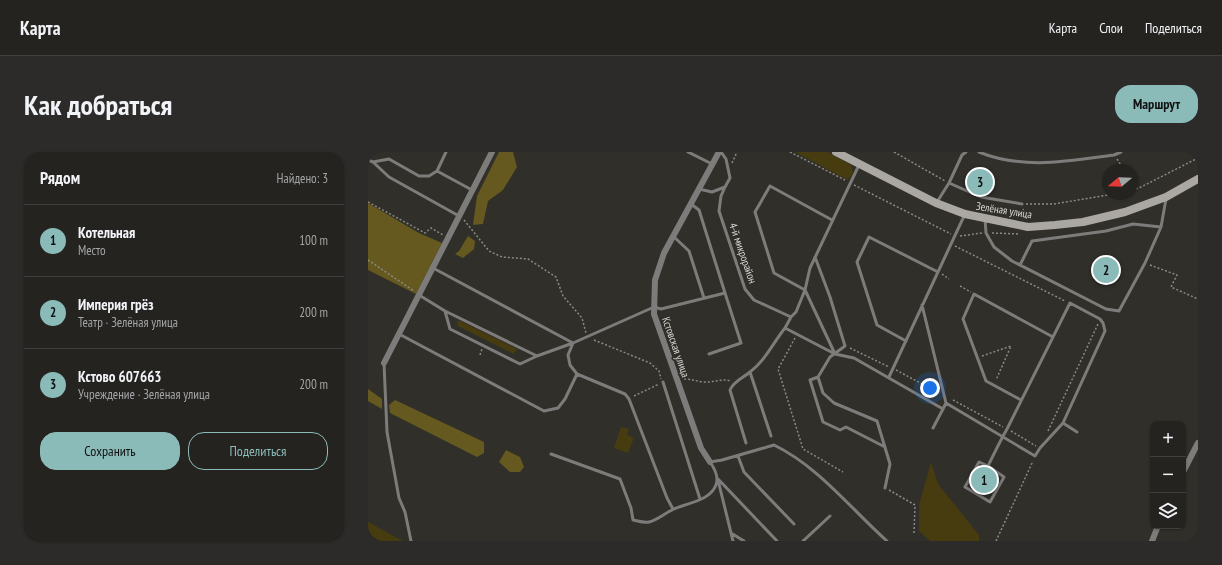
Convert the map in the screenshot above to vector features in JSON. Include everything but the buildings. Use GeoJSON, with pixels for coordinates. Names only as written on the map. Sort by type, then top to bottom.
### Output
{"type":"FeatureCollection","features":[{"type":"Feature","properties":{"kind":"main road","name":"Зелёная улица"},"geometry":{"type":"LineString","coordinates":[[836,152],[936,203],[965,214],[1028,227],[1055,226],[1083,222],[1125,212],[1166,197],[1198,179]]}},
{"type":"Feature","properties":{"kind":"street"},"geometry":{"type":"LineString","coordinates":[[384,363],[492,152]]}},
{"type":"Feature","properties":{"kind":"street","name":"Кстовская улица"},"geometry":{"type":"LineString","coordinates":[[710,462],[701,448],[654,314],[654,307],[655,280],[664,253],[720,152]]}},
{"type":"Feature","properties":{"kind":"street"},"geometry":{"type":"LineString","coordinates":[[1186,466],[1198,443]]}},
{"type":"Feature","properties":{"kind":"street"},"geometry":{"type":"LineString","coordinates":[[1152,541],[1157,529]]}},
{"type":"Feature","properties":{"kind":"lane"},"geometry":{"type":"LineString","coordinates":[[373,162],[389,159],[418,176],[429,176],[437,171],[446,152]]}},
{"type":"Feature","properties":{"kind":"lane"},"geometry":{"type":"LineString","coordinates":[[688,152],[712,164]]}},
{"type":"Feature","properties":{"kind":"lane"},"geometry":{"type":"LineString","coordinates":[[720,152],[726,159],[728,169]]}},
{"type":"Feature","properties":{"kind":"lane"},"geometry":{"type":"LineString","coordinates":[[936,203],[949,182],[962,155],[966,152]]}},
{"type":"Feature","properties":{"kind":"lane"},"geometry":{"type":"LineString","coordinates":[[979,152],[989,156],[1019,162],[1048,163],[1114,155],[1121,152]]}},
{"type":"Feature","properties":{"kind":"lane"},"geometry":{"type":"LineString","coordinates":[[368,160],[373,162],[389,177],[459,216]]}},
{"type":"Feature","properties":{"kind":"lane"},"geometry":{"type":"LineString","coordinates":[[746,443],[730,390],[732,384],[759,365],[791,317],[796,312],[806,290],[810,268],[860,165]]}},
{"type":"Feature","properties":{"kind":"lane","name":"4-й микрорайон"},"geometry":{"type":"LineString","coordinates":[[728,169],[730,178],[721,196],[719,211],[745,289],[754,300],[791,317]]}},
{"type":"Feature","properties":{"kind":"lane"},"geometry":{"type":"LineString","coordinates":[[437,171],[472,190]]}},
{"type":"Feature","properties":{"kind":"lane"},"geometry":{"type":"LineString","coordinates":[[949,182],[981,198],[1022,204]]}},
{"type":"Feature","properties":{"kind":"lane","name":"4-й микрорайон"},"geometry":{"type":"LineString","coordinates":[[806,290],[774,273],[754,212],[770,186],[832,220]]}},
{"type":"Feature","properties":{"kind":"lane"},"geometry":{"type":"LineString","coordinates":[[699,189],[712,192],[725,187]]}},
{"type":"Feature","properties":{"kind":"lane"},"geometry":{"type":"LineString","coordinates":[[985,219],[986,233],[994,246],[1012,261],[1106,309],[1119,311],[1145,263],[1161,227],[1166,197]]}},
{"type":"Feature","properties":{"kind":"lane"},"geometry":{"type":"LineString","coordinates":[[691,204],[699,210],[741,343],[709,354]]}},
{"type":"Feature","properties":{"kind":"lane"},"geometry":{"type":"LineString","coordinates":[[889,377],[965,214]]}},
{"type":"Feature","properties":{"kind":"lane"},"geometry":{"type":"LineString","coordinates":[[1020,265],[1032,241],[1106,231],[1133,224],[1161,227]]}},
{"type":"Feature","properties":{"kind":"lane"},"geometry":{"type":"LineString","coordinates":[[673,236],[689,251],[704,298]]}},
{"type":"Feature","properties":{"kind":"lane"},"geometry":{"type":"LineString","coordinates":[[906,341],[877,325],[858,262],[869,237],[938,272]]}},
{"type":"Feature","properties":{"kind":"lane"},"geometry":{"type":"LineString","coordinates":[[815,257],[846,346],[830,357],[818,377],[810,380],[823,422],[840,430],[846,427],[885,447]]}},
{"type":"Feature","properties":{"kind":"lane"},"geometry":{"type":"LineString","coordinates":[[433,268],[573,343]]}},
{"type":"Feature","properties":{"kind":"lane"},"geometry":{"type":"LineString","coordinates":[[806,290],[834,354]]}},
{"type":"Feature","properties":{"kind":"lane"},"geometry":{"type":"LineString","coordinates":[[445,311],[450,329],[520,364],[573,343],[654,307],[661,309],[725,293]]}},
{"type":"Feature","properties":{"kind":"lane"},"geometry":{"type":"LineString","coordinates":[[1021,400],[986,381],[963,319],[974,294],[1053,337]]}},
{"type":"Feature","properties":{"kind":"lane"},"geometry":{"type":"LineString","coordinates":[[419,295],[445,311],[537,356]]}},
{"type":"Feature","properties":{"kind":"lane"},"geometry":{"type":"LineString","coordinates":[[946,403],[1003,436],[1035,456],[1040,448],[1063,423],[1105,331],[1104,323],[1100,319],[1070,303],[1021,400],[1003,436],[988,466]]}},
{"type":"Feature","properties":{"kind":"lane"},"geometry":{"type":"LineString","coordinates":[[922,305],[946,403],[933,428]]}},
{"type":"Feature","properties":{"kind":"lane"},"geometry":{"type":"LineString","coordinates":[[785,328],[834,354],[854,358],[943,409]]}},
{"type":"Feature","properties":{"kind":"lane"},"geometry":{"type":"LineString","coordinates":[[399,334],[544,411],[558,408],[565,399],[577,374]]}},
{"type":"Feature","properties":{"kind":"lane"},"geometry":{"type":"LineString","coordinates":[[573,343],[568,356],[570,365],[577,374],[625,394],[630,399],[667,498],[673,509]]}},
{"type":"Feature","properties":{"kind":"lane"},"geometry":{"type":"LineString","coordinates":[[384,363],[387,432],[399,498],[405,512],[411,541]]}},
{"type":"Feature","properties":{"kind":"lane"},"geometry":{"type":"LineString","coordinates":[[750,372],[771,436]]}},
{"type":"Feature","properties":{"kind":"lane"},"geometry":{"type":"LineString","coordinates":[[818,377],[823,393],[834,403],[877,421],[890,464],[885,488]]}},
{"type":"Feature","properties":{"kind":"lane"},"geometry":{"type":"LineString","coordinates":[[663,382],[700,499]]}},
{"type":"Feature","properties":{"kind":"lane"},"geometry":{"type":"LineString","coordinates":[[1063,423],[1077,432]]}},
{"type":"Feature","properties":{"kind":"lane"},"geometry":{"type":"LineString","coordinates":[[733,541],[716,472],[710,462],[774,446],[788,452],[826,481],[868,524],[887,541]]}},
{"type":"Feature","properties":{"kind":"lane"},"geometry":{"type":"LineString","coordinates":[[551,454],[620,479],[631,508],[633,520],[648,522],[673,509],[700,499],[712,492],[718,479]]}},
{"type":"Feature","properties":{"kind":"lane"},"geometry":{"type":"LineString","coordinates":[[738,456],[744,472],[794,524]]}},
{"type":"Feature","properties":{"kind":"lane"},"geometry":{"type":"LineString","coordinates":[[979,462],[988,466],[1004,477],[990,502],[965,488],[979,462]]}},
{"type":"Feature","properties":{"kind":"lane"},"geometry":{"type":"LineString","coordinates":[[718,479],[777,541]]}},
{"type":"Feature","properties":{"kind":"lane"},"geometry":{"type":"LineString","coordinates":[[803,541],[830,516]]}},
{"type":"Feature","properties":{"kind":"lane"},"geometry":{"type":"LineString","coordinates":[[731,533],[744,541]]}},
{"type":"Feature","properties":{"kind":"path"},"geometry":{"type":"LineString","coordinates":[[728,169],[737,152]]}},
{"type":"Feature","properties":{"kind":"path"},"geometry":{"type":"LineString","coordinates":[[790,152],[956,236],[986,233],[1022,234]]}},
{"type":"Feature","properties":{"kind":"path"},"geometry":{"type":"LineString","coordinates":[[894,152],[949,182]]}},
{"type":"Feature","properties":{"kind":"path"},"geometry":{"type":"LineString","coordinates":[[1114,155],[1120,164]]}},
{"type":"Feature","properties":{"kind":"path"},"geometry":{"type":"LineString","coordinates":[[1138,188],[1198,158]]}},
{"type":"Feature","properties":{"kind":"path"},"geometry":{"type":"LineString","coordinates":[[1028,227],[1022,204],[1054,204],[1102,196]]}},
{"type":"Feature","properties":{"kind":"path"},"geometry":{"type":"LineString","coordinates":[[368,202],[426,233],[431,228],[448,238]]}},
{"type":"Feature","properties":{"kind":"path"},"geometry":{"type":"LineString","coordinates":[[459,216],[466,222],[489,251],[502,257],[528,259],[556,277],[563,296],[582,318],[587,337],[650,363],[659,371],[663,382],[630,399]]}},
{"type":"Feature","properties":{"kind":"path"},"geometry":{"type":"LineString","coordinates":[[952,244],[1070,303]]}},
{"type":"Feature","properties":{"kind":"path"},"geometry":{"type":"LineString","coordinates":[[368,260],[419,295]]}},
{"type":"Feature","properties":{"kind":"path"},"geometry":{"type":"LineString","coordinates":[[1145,263],[1177,275],[1171,287],[1198,298]]}},
{"type":"Feature","properties":{"kind":"path"},"geometry":{"type":"LineString","coordinates":[[938,272],[949,279]]}},
{"type":"Feature","properties":{"kind":"path"},"geometry":{"type":"LineString","coordinates":[[960,286],[974,294]]}},
{"type":"Feature","properties":{"kind":"path"},"geometry":{"type":"LineString","coordinates":[[797,335],[778,369],[803,449],[843,472]]}},
{"type":"Feature","properties":{"kind":"path"},"geometry":{"type":"LineString","coordinates":[[977,358],[1011,346],[993,385]]}},
{"type":"Feature","properties":{"kind":"path"},"geometry":{"type":"LineString","coordinates":[[677,378],[696,379],[703,382],[713,382],[724,379],[736,382]]}},
{"type":"Feature","properties":{"kind":"path"},"geometry":{"type":"LineString","coordinates":[[996,541],[1035,456]]}},
{"type":"Feature","properties":{"kind":"path"},"geometry":{"type":"LineString","coordinates":[[885,488],[915,505],[914,533]]}},
{"type":"Feature","properties":{"kind":"shaded area"},"geometry":{"type":"Polygon","coordinates":[[[499,152],[513,152],[517,167],[503,190],[488,201],[483,224],[473,225],[477,196],[499,152]]]}},
{"type":"Feature","properties":{"kind":"shaded area"},"geometry":{"type":"Polygon","coordinates":[[[795,152],[828,152],[851,165],[853,173],[848,180],[795,152]]]}},
{"type":"Feature","properties":{"kind":"shaded area"},"geometry":{"type":"Polygon","coordinates":[[[368,203],[419,233],[442,243],[416,294],[368,270],[368,203]]]}},
{"type":"Feature","properties":{"kind":"shaded area"},"geometry":{"type":"Polygon","coordinates":[[[468,236],[475,241],[474,249],[463,258],[455,254],[459,251],[468,236]]]}},
{"type":"Feature","properties":{"kind":"shaded area"},"geometry":{"type":"Polygon","coordinates":[[[457,321],[460,321],[517,349],[514,354],[458,326],[457,321]]]}},
{"type":"Feature","properties":{"kind":"shaded area"},"geometry":{"type":"Polygon","coordinates":[[[368,389],[382,399],[382,409],[368,401],[368,389]]]}},
{"type":"Feature","properties":{"kind":"shaded area"},"geometry":{"type":"Polygon","coordinates":[[[395,400],[484,442],[484,453],[477,457],[390,413],[389,405],[395,400]]]}},
{"type":"Feature","properties":{"kind":"shaded area"},"geometry":{"type":"Polygon","coordinates":[[[621,427],[629,429],[627,435],[634,438],[628,453],[614,448],[621,427]]]}},
{"type":"Feature","properties":{"kind":"shaded area"},"geometry":{"type":"Polygon","coordinates":[[[506,450],[520,457],[524,467],[520,472],[510,472],[499,462],[506,450]]]}},
{"type":"Feature","properties":{"kind":"shaded area"},"geometry":{"type":"Polygon","coordinates":[[[931,462],[938,484],[979,535],[979,541],[930,541],[919,531],[919,505],[931,462]]]}},
{"type":"Feature","properties":{"kind":"shaded area"},"geometry":{"type":"Polygon","coordinates":[[[368,522],[403,541],[368,541],[368,522]]]}},
{"type":"Feature","properties":{"kind":"place","name":"Кстово 607663"},"geometry":{"type":"Point","coordinates":[980,182]}},
{"type":"Feature","properties":{"kind":"place","name":"Империя грёз"},"geometry":{"type":"Point","coordinates":[1106,270]}},
{"type":"Feature","properties":{"kind":"place","name":"Котельная"},"geometry":{"type":"Point","coordinates":[984,480]}}]}
